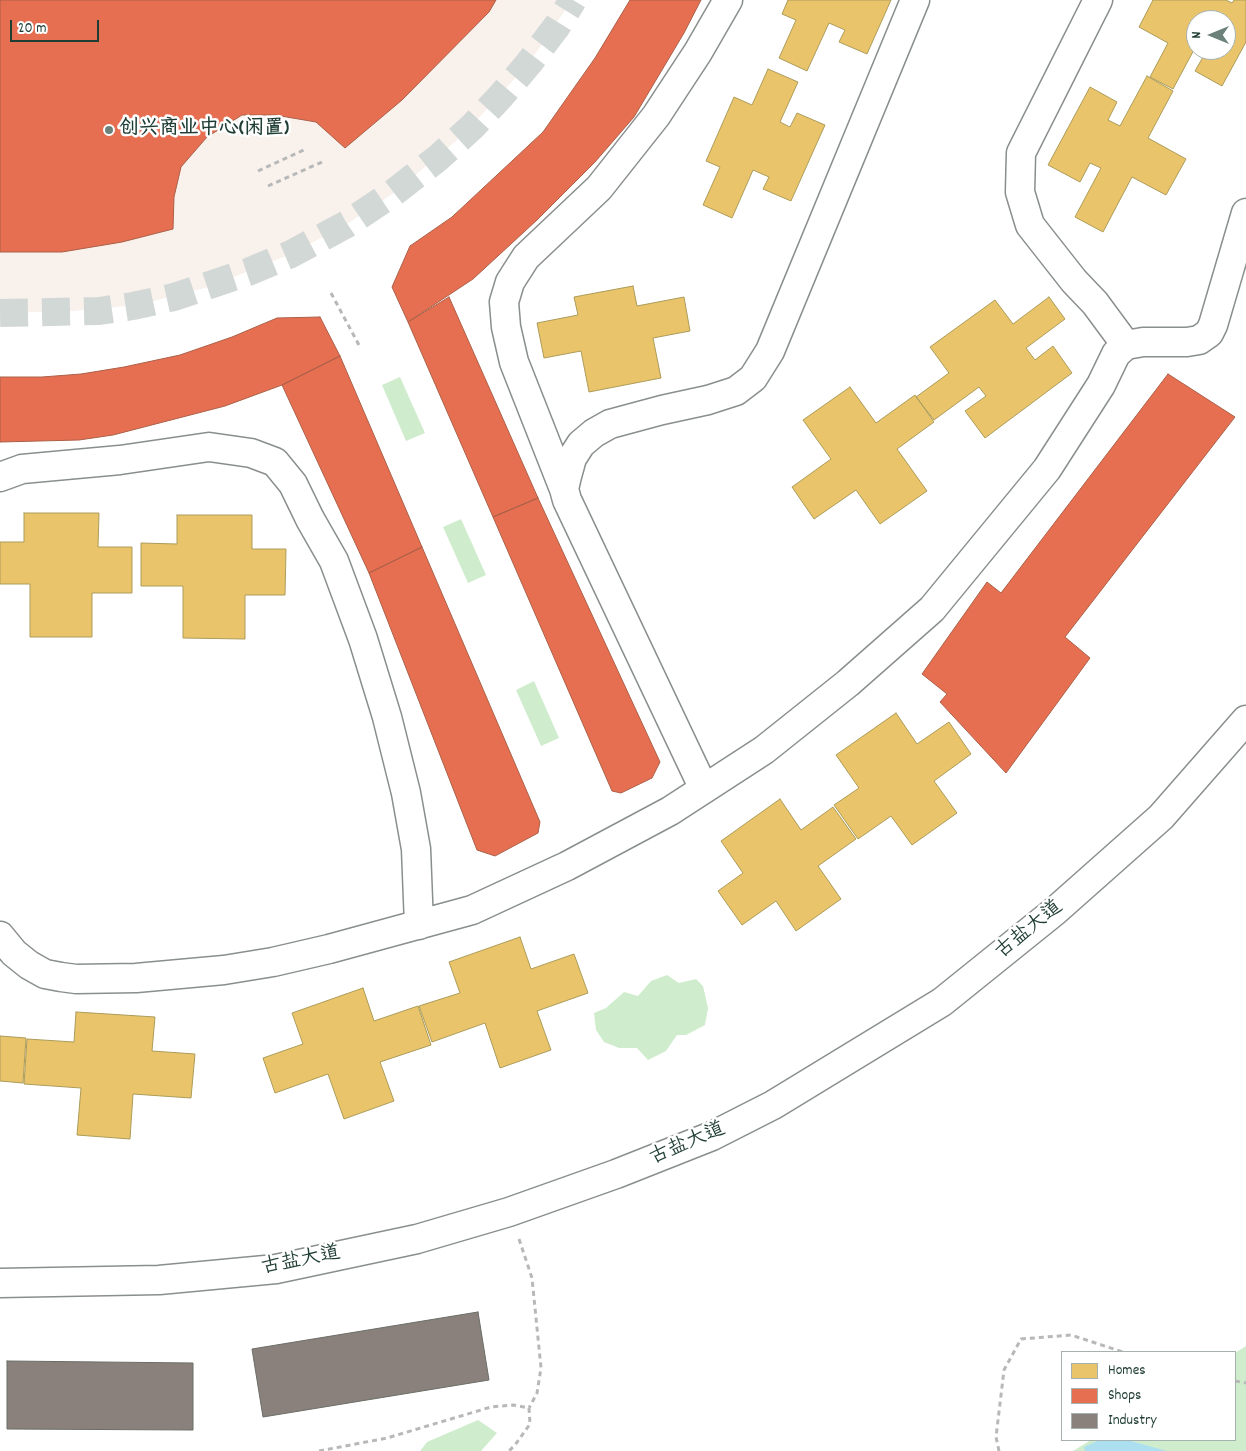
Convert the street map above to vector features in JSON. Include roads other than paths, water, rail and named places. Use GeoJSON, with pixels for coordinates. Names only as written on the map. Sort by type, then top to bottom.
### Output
{"type":"FeatureCollection","features":[{"type":"Feature","properties":{"kind":"street"},"geometry":{"type":"LineString","coordinates":[[704,789],[567,500],[514,362],[506,327],[504,302],[510,282],[526,257],[598,188],[656,116],[698,52],[728,0]]}},
{"type":"Feature","properties":{"kind":"street"},"geometry":{"type":"LineString","coordinates":[[564,489],[572,458],[581,444],[594,433],[610,424],[708,400],[736,391],[752,378],[770,351],[915,0]]}},
{"type":"Feature","properties":{"kind":"street"},"geometry":{"type":"LineString","coordinates":[[1098,0],[1021,153],[1020,192],[1030,225],[1074,281],[1095,302],[1126,345]]}},
{"type":"Feature","properties":{"kind":"street"},"geometry":{"type":"LineString","coordinates":[[0,936],[28,965],[45,974],[76,979],[136,978],[224,970],[273,962],[329,949],[472,910],[567,866],[670,811],[764,750],[848,683],[932,610],[1047,469],[1101,385],[1116,354],[1126,345],[1143,342],[1187,342],[1199,340],[1209,334],[1246,213]]}},
{"type":"Feature","properties":{"kind":"street"},"geometry":{"type":"LineString","coordinates":[[0,476],[22,469],[120,460],[208,447],[251,453],[275,462],[293,484],[334,561],[363,639],[387,717],[406,793],[416,849],[420,925]]}},
{"type":"Feature","properties":{"kind":"street","name":"古盐大道"},"geometry":{"type":"LineString","coordinates":[[0,1284],[159,1280],[276,1269],[416,1239],[509,1212],[616,1174],[712,1136],[773,1105],[942,1002],[1055,911],[1161,817],[1246,720]]}},
{"type":"Feature","properties":{"kind":"water"},"geometry":{"type":"Polygon","coordinates":[[[1098,1441],[1131,1441],[1167,1451],[1085,1451],[1084,1447],[1098,1441]]]}},
{"type":"Feature","properties":{"kind":"tunnel"},"geometry":{"type":"LineString","coordinates":[[0,313],[99,311],[174,297],[248,272],[291,254],[347,224],[393,193],[438,158],[473,126],[529,63],[557,26],[573,0]]}},
{"type":"Feature","properties":{"kind":"place","name":"创兴商业中心(闲置)"},"geometry":{"type":"Point","coordinates":[109,130]}}]}
